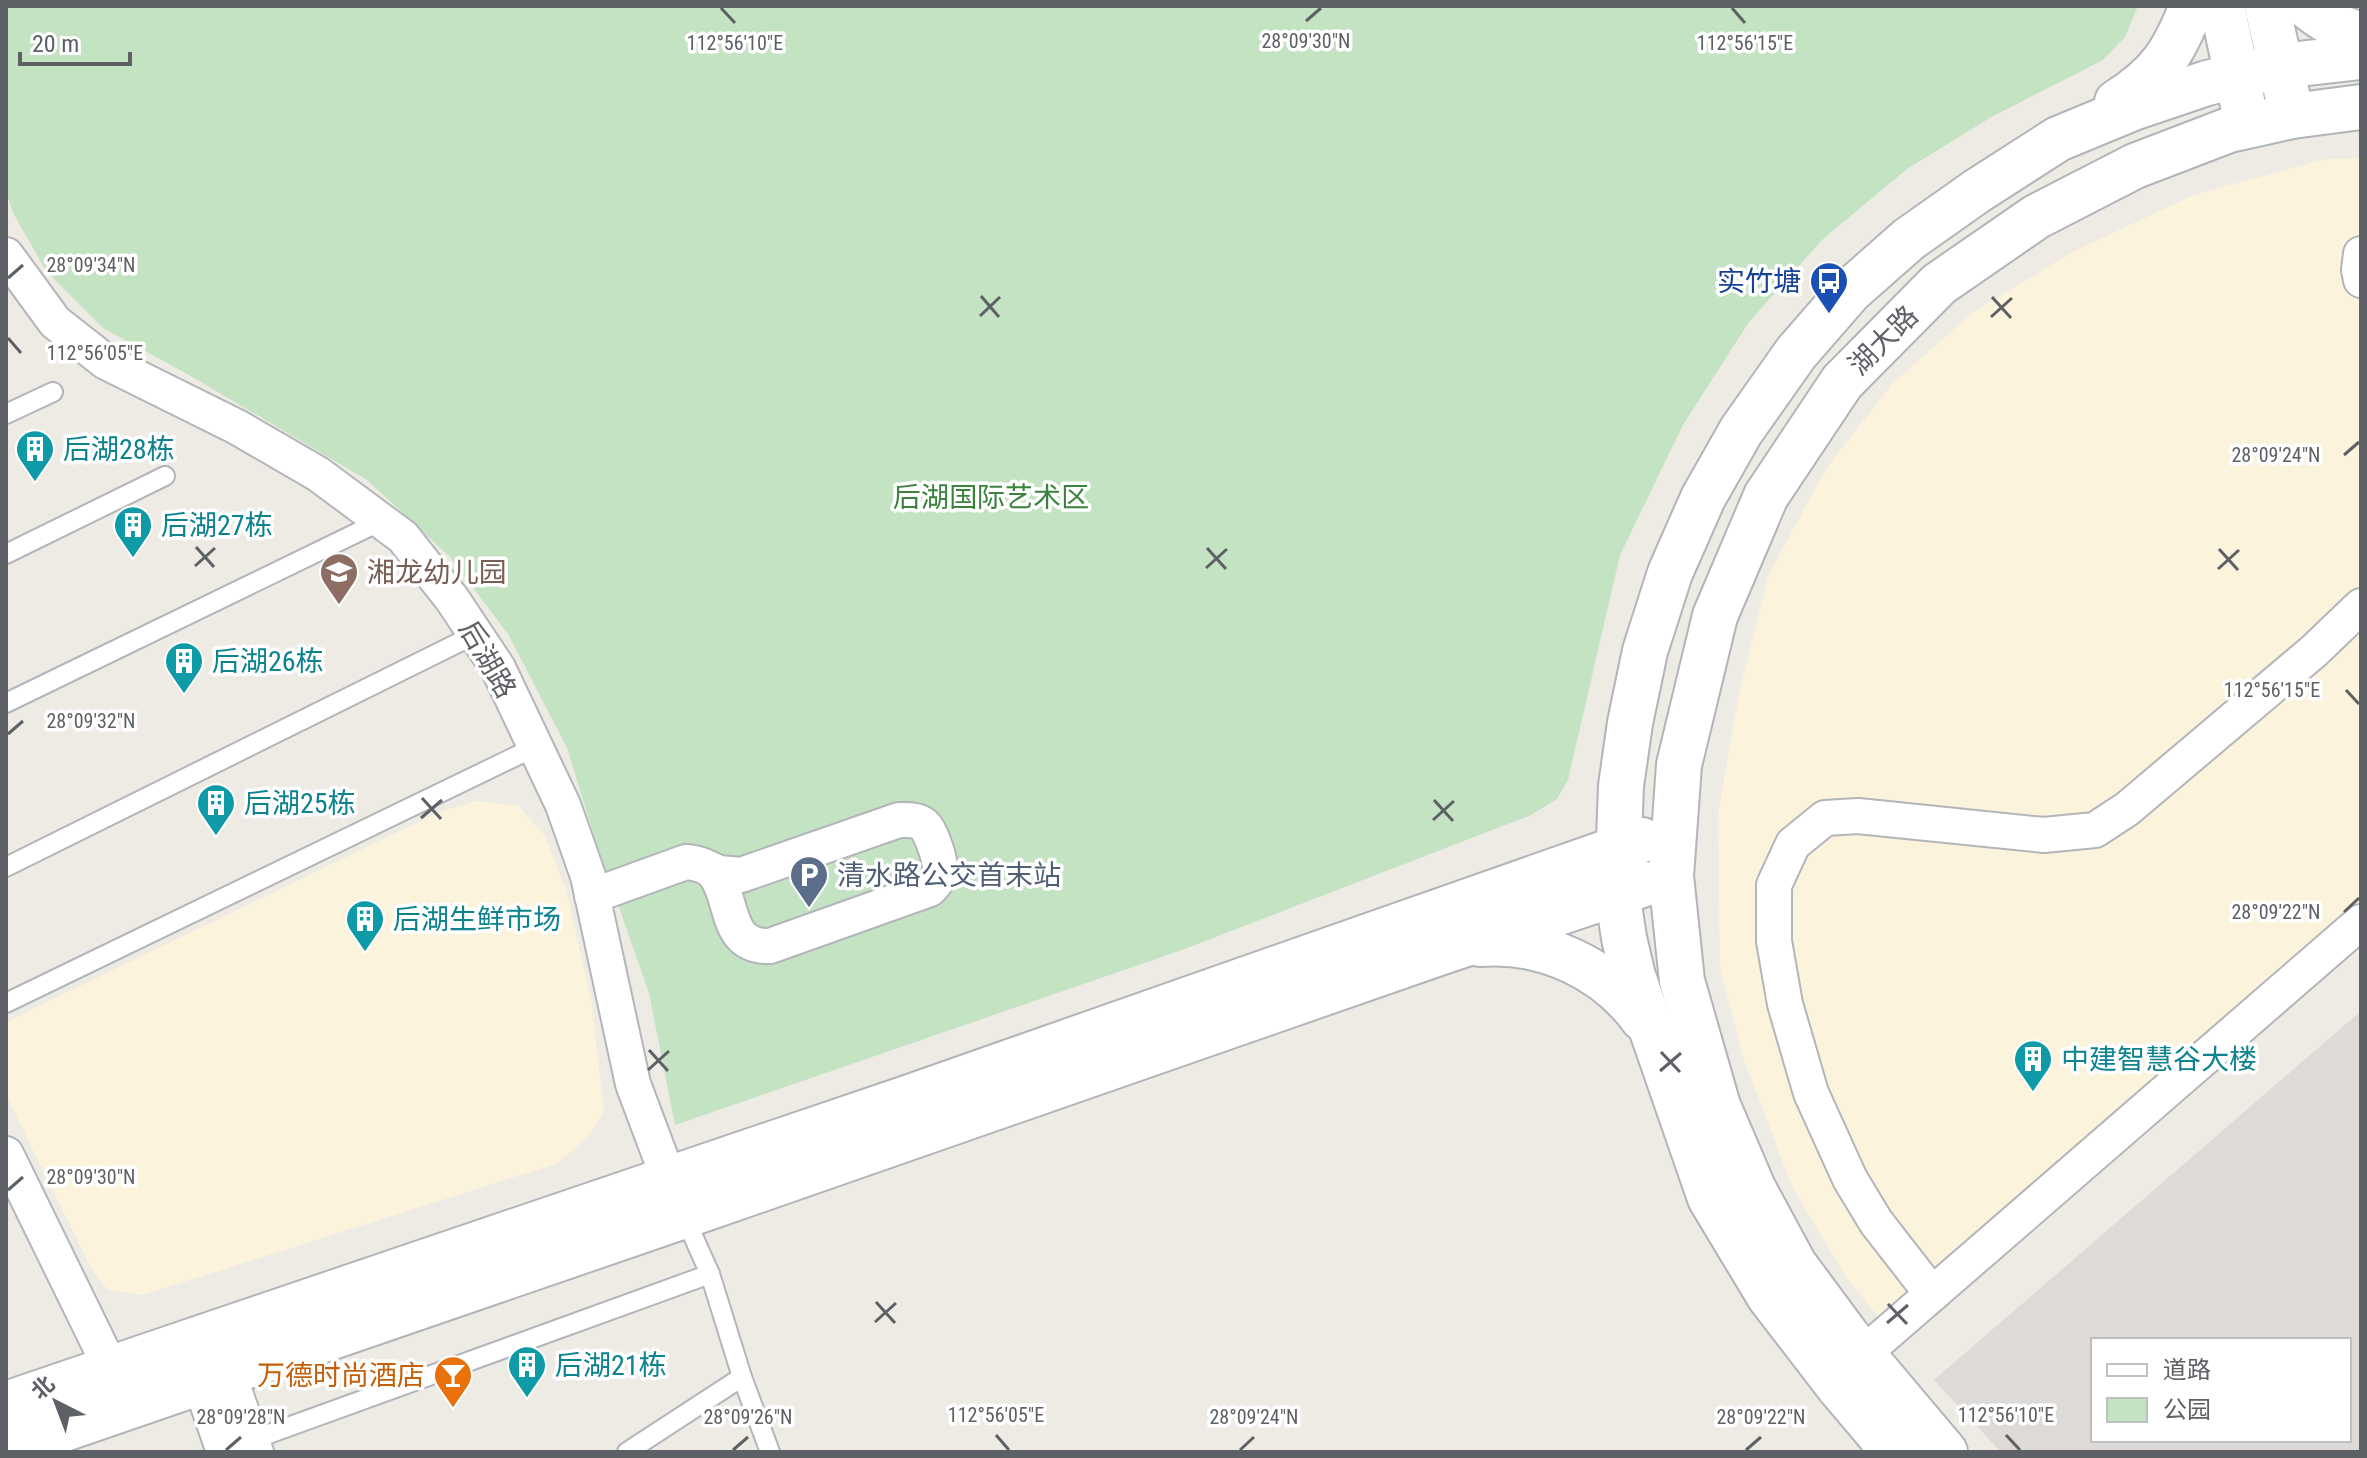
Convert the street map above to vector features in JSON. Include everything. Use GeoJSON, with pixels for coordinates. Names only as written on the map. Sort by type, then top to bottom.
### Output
{"type":"FeatureCollection","features":[{"type":"Feature","properties":{"kind":"main road"},"geometry":{"type":"LineString","coordinates":[[1538,877],[1591,846],[1608,827],[1621,786],[1645,651],[1670,573],[1703,498],[1741,431],[1796,353],[1850,291],[1909,239],[1977,191],[2147,82],[2167,60],[2192,6]]}},
{"type":"Feature","properties":{"kind":"main road"},"geometry":{"type":"LineString","coordinates":[[2222,6],[2247,126]]}},
{"type":"Feature","properties":{"kind":"main road"},"geometry":{"type":"LineString","coordinates":[[2267,6],[2292,116]]}},
{"type":"Feature","properties":{"kind":"main road"},"geometry":{"type":"LineString","coordinates":[[2307,6],[2316,14],[2361,35]]}},
{"type":"Feature","properties":{"kind":"main road"},"geometry":{"type":"LineString","coordinates":[[2058,139],[2133,108],[2207,83],[2280,66],[2361,57]]}},
{"type":"Feature","properties":{"kind":"main road","name":"湖大路"},"geometry":{"type":"LineString","coordinates":[[1945,1452],[1863,1354],[1794,1264],[1753,1188],[1718,1106],[1682,981],[1671,876],[1679,765],[1715,616],[1766,496],[1842,382],[1939,284],[2036,217],[2135,166],[2229,130],[2292,116],[2361,107]]}},
{"type":"Feature","properties":{"kind":"main road"},"geometry":{"type":"LineString","coordinates":[[1621,786],[1617,892],[1624,938],[1651,1029],[1710,1198],[1769,1296],[1894,1452]]}},
{"type":"Feature","properties":{"kind":"main road"},"geometry":{"type":"LineString","coordinates":[[6,1404],[214,1378],[676,1198],[922,1093],[1674,829]]}},
{"type":"Feature","properties":{"kind":"main road"},"geometry":{"type":"LineString","coordinates":[[6,1449],[120,1388],[676,1198],[1671,876]]}},
{"type":"Feature","properties":{"kind":"main road"},"geometry":{"type":"LineString","coordinates":[[1439,953],[1483,944],[1511,944],[1578,962],[1604,978],[1651,1029]]}},
{"type":"Feature","properties":{"kind":"street"},"geometry":{"type":"LineString","coordinates":[[2361,254],[2361,280]]}},
{"type":"Feature","properties":{"kind":"street","name":"后湖路"},"geometry":{"type":"LineString","coordinates":[[6,255],[55,322],[106,362],[237,427],[318,474],[403,537],[452,599],[498,668],[563,805],[588,876],[633,1084],[676,1198]]}},
{"type":"Feature","properties":{"kind":"street"},"geometry":{"type":"LineString","coordinates":[[1932,1294],[1876,1222],[1856,1190],[1811,1093],[1785,1004],[1774,941],[1774,885],[1793,844],[1825,818],[1858,816],[2044,835],[2095,830],[2127,809],[2281,679],[2361,606]]}},
{"type":"Feature","properties":{"kind":"street"},"geometry":{"type":"LineString","coordinates":[[592,896],[686,862],[708,868],[719,873],[741,875],[899,820],[922,822],[929,831],[941,870],[930,889],[770,946],[758,947],[740,935],[720,884],[708,868]]}},
{"type":"Feature","properties":{"kind":"street"},"geometry":{"type":"LineString","coordinates":[[1863,1354],[2361,922]]}},
{"type":"Feature","properties":{"kind":"street"},"geometry":{"type":"LineString","coordinates":[[6,1154],[120,1388]]}},
{"type":"Feature","properties":{"kind":"street"},"geometry":{"type":"LineString","coordinates":[[214,1378],[242,1449]]}},
{"type":"Feature","properties":{"kind":"lane"},"geometry":{"type":"LineString","coordinates":[[6,414],[53,392]]}},
{"type":"Feature","properties":{"kind":"lane"},"geometry":{"type":"LineString","coordinates":[[6,554],[165,476]]}},
{"type":"Feature","properties":{"kind":"lane"},"geometry":{"type":"LineString","coordinates":[[6,703],[381,521]]}},
{"type":"Feature","properties":{"kind":"lane"},"geometry":{"type":"LineString","coordinates":[[6,867],[476,634]]}},
{"type":"Feature","properties":{"kind":"lane"},"geometry":{"type":"LineString","coordinates":[[6,1003],[535,747]]}},
{"type":"Feature","properties":{"kind":"lane"},"geometry":{"type":"LineString","coordinates":[[676,1198],[710,1274],[742,1377],[770,1452]]}},
{"type":"Feature","properties":{"kind":"lane"},"geometry":{"type":"LineString","coordinates":[[242,1449],[710,1274]]}},
{"type":"Feature","properties":{"kind":"lane"},"geometry":{"type":"LineString","coordinates":[[627,1452],[742,1377]]}},
{"type":"Feature","properties":{"kind":"shaded area"},"geometry":{"type":"Polygon","coordinates":[[[2361,158],[2361,948],[1902,1345],[1848,1280],[1792,1186],[1744,1060],[1720,967],[1718,814],[1739,694],[1769,574],[1826,469],[1892,384],[1972,313],[2072,252],[2194,195],[2326,159],[2361,158]]]}},
{"type":"Feature","properties":{"kind":"shaded area","name":"后湖生鲜市场"},"geometry":{"type":"Polygon","coordinates":[[[478,801],[518,806],[545,836],[566,890],[591,999],[604,1112],[594,1128],[556,1164],[143,1295],[108,1290],[90,1266],[6,1095],[6,1022],[439,812],[478,801]]]}},
{"type":"Feature","properties":{"kind":"shaded area"},"geometry":{"type":"Polygon","coordinates":[[[2361,1011],[2361,1452],[2001,1452],[1934,1380],[2361,1011]]]}},
{"type":"Feature","properties":{"kind":"green space","name":"后湖国际艺术区"},"geometry":{"type":"Polygon","coordinates":[[[6,6],[2138,6],[2125,37],[2103,60],[1993,116],[1907,169],[1822,240],[1749,322],[1683,425],[1620,555],[1568,780],[1557,799],[1531,815],[1182,950],[675,1125],[649,993],[567,748],[508,634],[449,556],[367,480],[103,328],[46,271],[13,213],[6,192],[6,6]]]}},
{"type":"Feature","properties":{"kind":"place","name":"实竹塘"},"geometry":{"type":"Point","coordinates":[1829,315]}},
{"type":"Feature","properties":{"kind":"place","name":"后湖28栋"},"geometry":{"type":"Point","coordinates":[35,483]}},
{"type":"Feature","properties":{"kind":"place","name":"后湖27栋"},"geometry":{"type":"Point","coordinates":[133,559]}},
{"type":"Feature","properties":{"kind":"place","name":"湘龙幼儿园"},"geometry":{"type":"Point","coordinates":[339,606]}},
{"type":"Feature","properties":{"kind":"place","name":"后湖26栋"},"geometry":{"type":"Point","coordinates":[184,695]}},
{"type":"Feature","properties":{"kind":"place","name":"后湖25栋"},"geometry":{"type":"Point","coordinates":[216,837]}},
{"type":"Feature","properties":{"kind":"place","name":"清水路公交首末站"},"geometry":{"type":"Point","coordinates":[809,909]}},
{"type":"Feature","properties":{"kind":"place","name":"后湖生鲜市场"},"geometry":{"type":"Point","coordinates":[365,953]}},
{"type":"Feature","properties":{"kind":"place","name":"中建智慧谷大楼"},"geometry":{"type":"Point","coordinates":[2033,1093]}},
{"type":"Feature","properties":{"kind":"place","name":"后湖21栋"},"geometry":{"type":"Point","coordinates":[527,1399]}},
{"type":"Feature","properties":{"kind":"place","name":"万德时尚酒店"},"geometry":{"type":"Point","coordinates":[453,1409]}}]}
